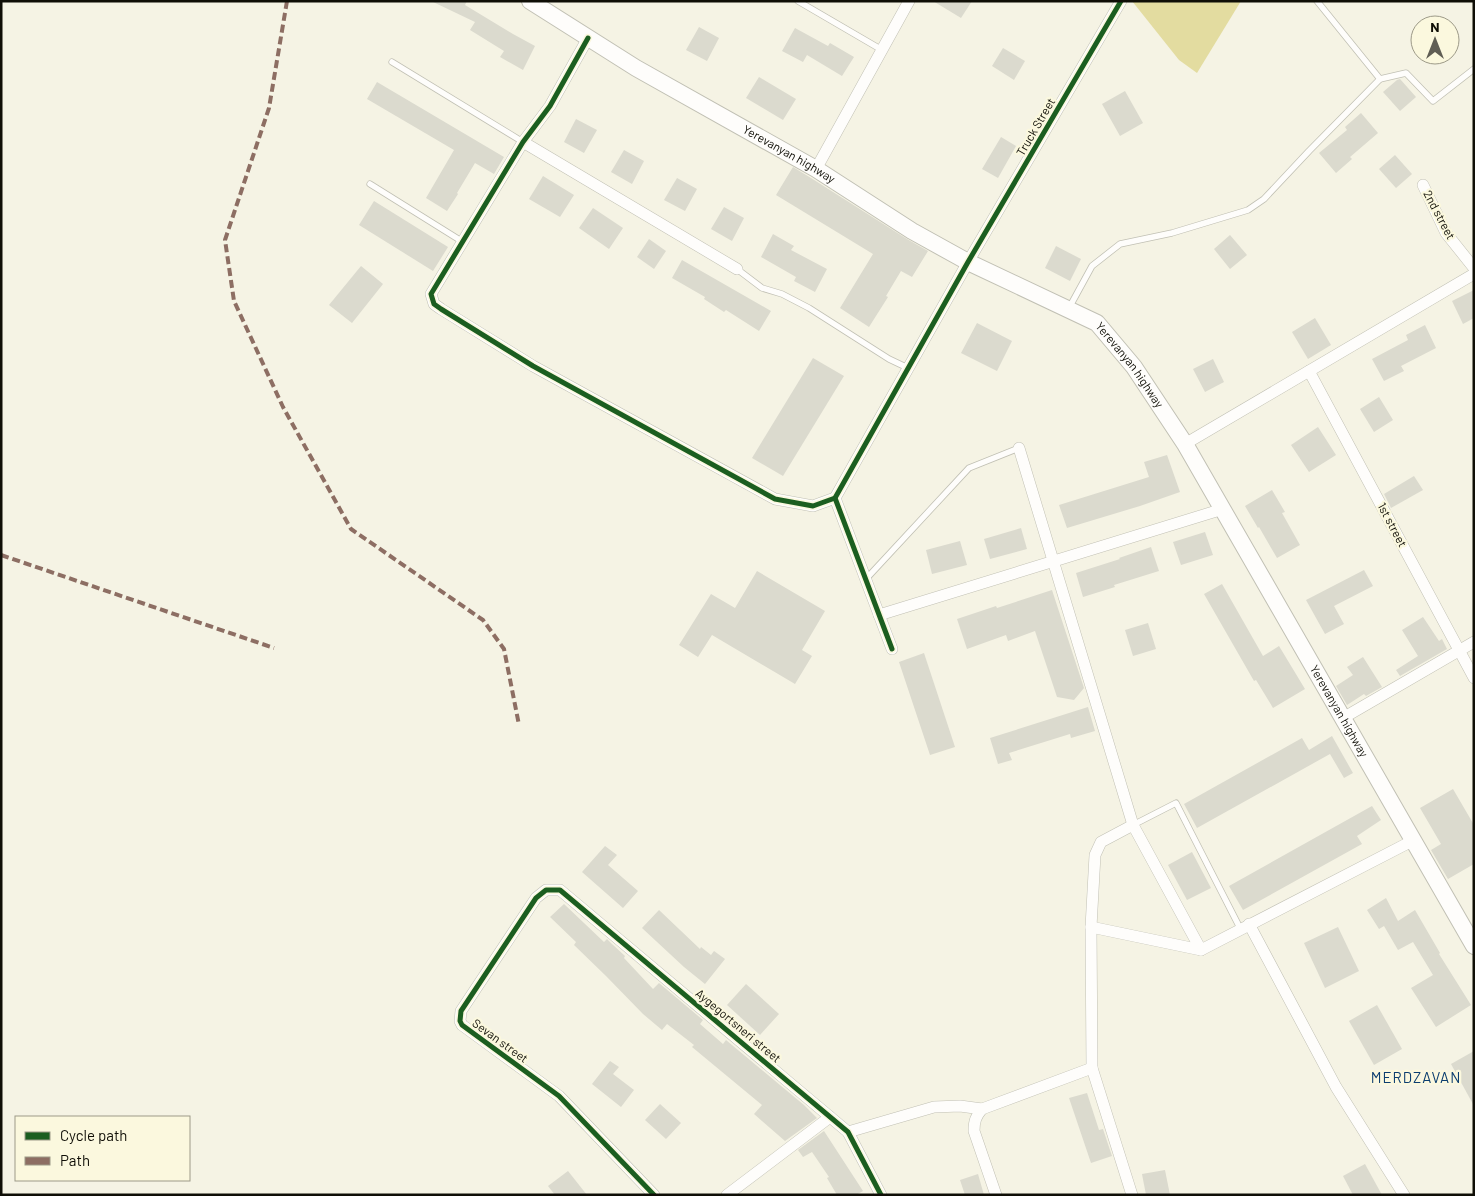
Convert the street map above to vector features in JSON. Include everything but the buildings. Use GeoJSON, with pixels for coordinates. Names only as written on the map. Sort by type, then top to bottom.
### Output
{"type":"FeatureCollection","features":[{"type":"Feature","properties":{"kind":"main road","name":"Yerevanyan highway"},"geometry":{"type":"LineString","coordinates":[[530,1],[636,68],[816,169],[912,231],[968,262],[1097,323],[1134,367],[1185,444],[1474,946]]}},
{"type":"Feature","properties":{"kind":"street"},"geometry":{"type":"LineString","coordinates":[[816,169],[909,1]]}},
{"type":"Feature","properties":{"kind":"street","name":"Truck Street"},"geometry":{"type":"LineString","coordinates":[[835,498],[968,262],[1121,1]]}},
{"type":"Feature","properties":{"kind":"street"},"geometry":{"type":"LineString","coordinates":[[588,38],[550,106],[523,142],[431,294],[434,304],[534,366],[775,498],[813,506],[835,498],[892,648]]}},
{"type":"Feature","properties":{"kind":"street"},"geometry":{"type":"LineString","coordinates":[[523,142],[737,270]]}},
{"type":"Feature","properties":{"kind":"street","name":"2nd street"},"geometry":{"type":"LineString","coordinates":[[1423,185],[1446,233],[1474,268]]}},
{"type":"Feature","properties":{"kind":"street"},"geometry":{"type":"LineString","coordinates":[[1185,444],[1474,274]]}},
{"type":"Feature","properties":{"kind":"street","name":"1st street"},"geometry":{"type":"LineString","coordinates":[[1310,371],[1474,678]]}},
{"type":"Feature","properties":{"kind":"street"},"geometry":{"type":"LineString","coordinates":[[1019,448],[1133,825],[1201,950]]}},
{"type":"Feature","properties":{"kind":"street"},"geometry":{"type":"LineString","coordinates":[[879,615],[1223,509]]}},
{"type":"Feature","properties":{"kind":"street"},"geometry":{"type":"LineString","coordinates":[[1343,718],[1474,642]]}},
{"type":"Feature","properties":{"kind":"street"},"geometry":{"type":"LineString","coordinates":[[1132,1195],[1092,1068],[1091,927],[1095,855],[1101,842],[1133,825]]}},
{"type":"Feature","properties":{"kind":"street"},"geometry":{"type":"LineString","coordinates":[[1091,927],[1201,950],[1414,840]]}},
{"type":"Feature","properties":{"kind":"street","name":"Sevan street"},"geometry":{"type":"LineString","coordinates":[[560,890],[546,890],[536,898],[461,1011],[460,1021],[462,1025],[559,1096],[654,1195]]}},
{"type":"Feature","properties":{"kind":"street","name":"Aygegortsneri street"},"geometry":{"type":"LineString","coordinates":[[560,890],[848,1132],[881,1195]]}},
{"type":"Feature","properties":{"kind":"street"},"geometry":{"type":"LineString","coordinates":[[1245,927],[1336,1087],[1404,1195]]}},
{"type":"Feature","properties":{"kind":"street"},"geometry":{"type":"LineString","coordinates":[[996,1195],[974,1130],[977,1114],[982,1109],[1092,1068]]}},
{"type":"Feature","properties":{"kind":"street"},"geometry":{"type":"LineString","coordinates":[[848,1132],[934,1107],[960,1106],[982,1109]]}},
{"type":"Feature","properties":{"kind":"street"},"geometry":{"type":"LineString","coordinates":[[727,1195],[830,1117]]}},
{"type":"Feature","properties":{"kind":"lane"},"geometry":{"type":"LineString","coordinates":[[798,1],[882,50]]}},
{"type":"Feature","properties":{"kind":"lane"},"geometry":{"type":"LineString","coordinates":[[1317,1],[1380,80]]}},
{"type":"Feature","properties":{"kind":"lane"},"geometry":{"type":"LineString","coordinates":[[392,62],[523,142]]}},
{"type":"Feature","properties":{"kind":"lane"},"geometry":{"type":"LineString","coordinates":[[1068,310],[1092,266],[1120,244],[1172,233],[1248,210],[1264,199],[1380,80],[1406,73],[1433,101],[1474,70]]}},
{"type":"Feature","properties":{"kind":"lane"},"geometry":{"type":"LineString","coordinates":[[370,184],[463,242]]}},
{"type":"Feature","properties":{"kind":"lane"},"geometry":{"type":"LineString","coordinates":[[737,270],[762,288],[782,294],[809,308],[889,359],[908,368]]}},
{"type":"Feature","properties":{"kind":"lane"},"geometry":{"type":"LineString","coordinates":[[866,579],[968,468],[1019,448]]}},
{"type":"Feature","properties":{"kind":"lane"},"geometry":{"type":"LineString","coordinates":[[1133,825],[1176,803],[1245,927]]}},
{"type":"Feature","properties":{"kind":"shaded area"},"geometry":{"type":"Polygon","coordinates":[[[1132,1],[1241,1],[1197,73],[1179,60],[1132,1]]]}},
{"type":"Feature","properties":{"kind":"marked path"},"geometry":{"type":"LineString","coordinates":[[287,1],[269,108],[225,240],[234,301],[283,407],[351,529],[483,620],[504,649],[519,725]]}},
{"type":"Feature","properties":{"kind":"marked path"},"geometry":{"type":"LineString","coordinates":[[1,555],[274,648]]}},
{"type":"Feature","properties":{"kind":"cycle path"},"geometry":{"type":"LineString","coordinates":[[892,649],[835,498],[968,262],[1121,1]]}},
{"type":"Feature","properties":{"kind":"cycle path"},"geometry":{"type":"LineString","coordinates":[[588,38],[550,106],[523,142],[431,294],[434,304],[533,366],[775,499],[813,506],[835,498]]}},
{"type":"Feature","properties":{"kind":"cycle path"},"geometry":{"type":"LineString","coordinates":[[654,1195],[559,1096],[462,1025],[460,1021],[461,1011],[536,898],[546,890],[560,890],[848,1132],[881,1195]]}},
{"type":"Feature","properties":{"kind":"district","name":"MERDZAVAN"},"geometry":{"type":"Point","coordinates":[1416,1078]}}]}
